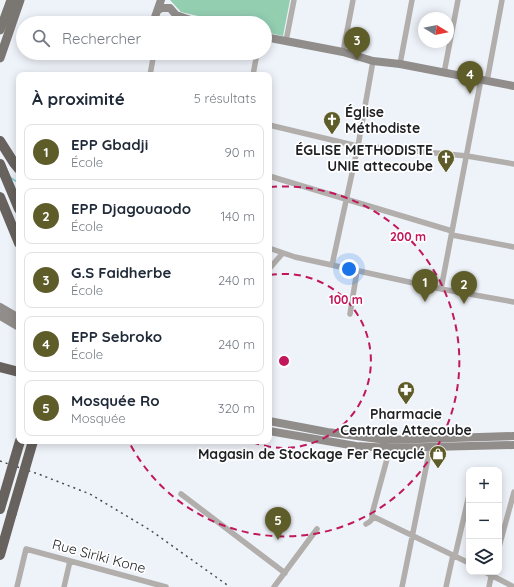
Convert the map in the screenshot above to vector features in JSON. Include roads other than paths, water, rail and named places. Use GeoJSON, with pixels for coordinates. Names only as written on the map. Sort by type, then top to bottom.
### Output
{"type":"FeatureCollection","features":[{"type":"Feature","properties":{"kind":"highway"},"geometry":{"type":"LineString","coordinates":[[0,141],[16,165]]}},
{"type":"Feature","properties":{"kind":"highway"},"geometry":{"type":"LineString","coordinates":[[0,164],[16,202]]}},
{"type":"Feature","properties":{"kind":"highway"},"geometry":{"type":"LineString","coordinates":[[0,197],[16,236]]}},
{"type":"Feature","properties":{"kind":"highway"},"geometry":{"type":"LineString","coordinates":[[0,367],[16,371]]}},
{"type":"Feature","properties":{"kind":"highway"},"geometry":{"type":"LineString","coordinates":[[0,509],[19,444]]}},
{"type":"Feature","properties":{"kind":"highway"},"geometry":{"type":"LineString","coordinates":[[0,555],[32,444]]}},
{"type":"Feature","properties":{"kind":"main road"},"geometry":{"type":"LineString","coordinates":[[0,30],[11,0]]}},
{"type":"Feature","properties":{"kind":"main road"},"geometry":{"type":"LineString","coordinates":[[0,58],[20,0]]}},
{"type":"Feature","properties":{"kind":"main road"},"geometry":{"type":"LineString","coordinates":[[155,16],[161,0]]}},
{"type":"Feature","properties":{"kind":"main road"},"geometry":{"type":"LineString","coordinates":[[158,10],[162,8],[170,8],[174,16]]}},
{"type":"Feature","properties":{"kind":"main road"},"geometry":{"type":"LineString","coordinates":[[272,38],[343,52],[373,61],[400,64],[514,86]]}},
{"type":"Feature","properties":{"kind":"main road"},"geometry":{"type":"LineString","coordinates":[[0,307],[16,316]]}},
{"type":"Feature","properties":{"kind":"main road"},"geometry":{"type":"LineString","coordinates":[[0,316],[16,325]]}},
{"type":"Feature","properties":{"kind":"main road"},"geometry":{"type":"LineString","coordinates":[[272,422],[327,432],[386,440],[514,436]]}},
{"type":"Feature","properties":{"kind":"main road"},"geometry":{"type":"LineString","coordinates":[[272,432],[356,446],[390,448],[514,445]]}},
{"type":"Feature","properties":{"kind":"street"},"geometry":{"type":"LineString","coordinates":[[286,41],[294,0]]}},
{"type":"Feature","properties":{"kind":"street"},"geometry":{"type":"LineString","coordinates":[[343,52],[353,0]]}},
{"type":"Feature","properties":{"kind":"street"},"geometry":{"type":"LineString","coordinates":[[400,64],[412,0]]}},
{"type":"Feature","properties":{"kind":"street"},"geometry":{"type":"LineString","coordinates":[[444,73],[458,0]]}},
{"type":"Feature","properties":{"kind":"street"},"geometry":{"type":"LineString","coordinates":[[441,289],[467,156],[502,0]]}},
{"type":"Feature","properties":{"kind":"street"},"geometry":{"type":"LineString","coordinates":[[151,72],[153,60]]}},
{"type":"Feature","properties":{"kind":"street"},"geometry":{"type":"LineString","coordinates":[[254,72],[256,60]]}},
{"type":"Feature","properties":{"kind":"street"},"geometry":{"type":"LineString","coordinates":[[332,265],[358,146],[373,61]]}},
{"type":"Feature","properties":{"kind":"street"},"geometry":{"type":"LineString","coordinates":[[272,126],[358,146],[467,156],[514,164]]}},
{"type":"Feature","properties":{"kind":"street"},"geometry":{"type":"LineString","coordinates":[[272,177],[452,233],[514,247]]}},
{"type":"Feature","properties":{"kind":"street"},"geometry":{"type":"LineString","coordinates":[[272,249],[282,254],[357,271],[441,289],[514,302]]}},
{"type":"Feature","properties":{"kind":"street"},"geometry":{"type":"LineString","coordinates":[[272,266],[282,254]]}},
{"type":"Feature","properties":{"kind":"street"},"geometry":{"type":"LineString","coordinates":[[350,314],[357,271]]}},
{"type":"Feature","properties":{"kind":"street"},"geometry":{"type":"LineString","coordinates":[[366,524],[371,521],[390,448]]}},
{"type":"Feature","properties":{"kind":"street"},"geometry":{"type":"LineString","coordinates":[[402,587],[430,448]]}},
{"type":"Feature","properties":{"kind":"street"},"geometry":{"type":"LineString","coordinates":[[501,539],[514,492]]}},
{"type":"Feature","properties":{"kind":"street"},"geometry":{"type":"LineString","coordinates":[[181,494],[285,573]]}},
{"type":"Feature","properties":{"kind":"street"},"geometry":{"type":"LineString","coordinates":[[446,587],[467,503]]}},
{"type":"Feature","properties":{"kind":"street"},"geometry":{"type":"LineString","coordinates":[[372,516],[466,562]]}},
{"type":"Feature","properties":{"kind":"street"},"geometry":{"type":"LineString","coordinates":[[274,587],[316,529]]}},
{"type":"Feature","properties":{"kind":"street","name":"Rue Siriki Kone"},"geometry":{"type":"LineString","coordinates":[[17,587],[26,549],[166,587]]}},
{"type":"Feature","properties":{"kind":"street"},"geometry":{"type":"LineString","coordinates":[[64,587],[70,561]]}},
{"type":"Feature","properties":{"kind":"street"},"geometry":{"type":"LineString","coordinates":[[489,587],[492,575]]}},
{"type":"Feature","properties":{"kind":"street"},"geometry":{"type":"LineString","coordinates":[[494,575],[514,587]]}},
{"type":"Feature","properties":{"kind":"waterway"},"geometry":{"type":"LineString","coordinates":[[11,178],[16,181]]}},
{"type":"Feature","properties":{"kind":"railway"},"geometry":{"type":"LineString","coordinates":[[0,461],[90,494],[150,530],[230,587]]}},
{"type":"Feature","properties":{"kind":"place","name":"G.S Faidherbe"},"geometry":{"type":"Point","coordinates":[357,60]}},
{"type":"Feature","properties":{"kind":"place","name":"EPP Sebroko"},"geometry":{"type":"Point","coordinates":[470,94]}},
{"type":"Feature","properties":{"kind":"place","name":"Église Méthodiste"},"geometry":{"type":"Point","coordinates":[332,135]}},
{"type":"Feature","properties":{"kind":"place","name":"ÉGLISE METHODISTE UNIE attecoube"},"geometry":{"type":"Point","coordinates":[446,173]}},
{"type":"Feature","properties":{"kind":"place","name":"EPP Gbadji"},"geometry":{"type":"Point","coordinates":[425,302]}},
{"type":"Feature","properties":{"kind":"place","name":"EPP Djagouaodo"},"geometry":{"type":"Point","coordinates":[464,304]}},
{"type":"Feature","properties":{"kind":"place","name":"Pharmacie Centrale Attecoube"},"geometry":{"type":"Point","coordinates":[406,405]}},
{"type":"Feature","properties":{"kind":"place","name":"Magasin de Stockage Fer Recyclé"},"geometry":{"type":"Point","coordinates":[438,469]}},
{"type":"Feature","properties":{"kind":"place","name":"Mosquée Ro"},"geometry":{"type":"Point","coordinates":[278,540]}}]}
